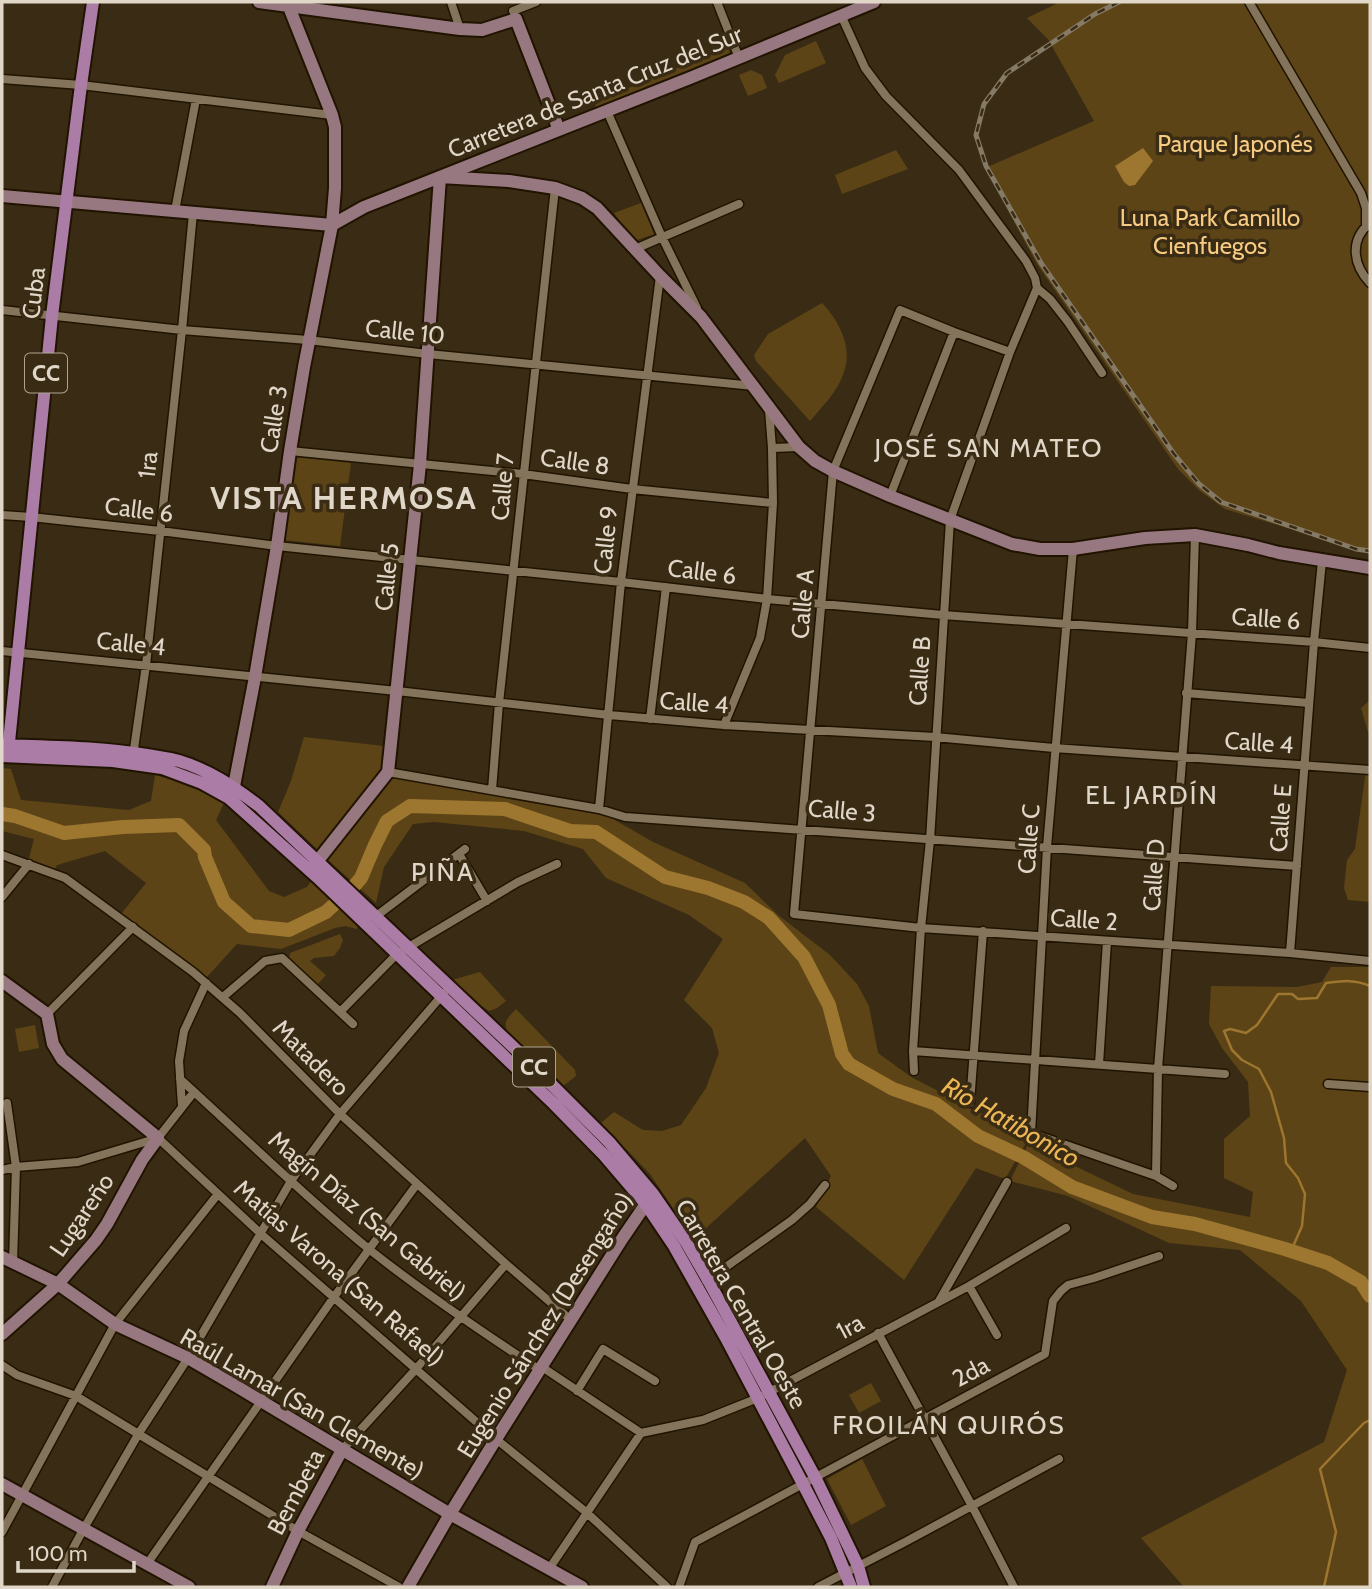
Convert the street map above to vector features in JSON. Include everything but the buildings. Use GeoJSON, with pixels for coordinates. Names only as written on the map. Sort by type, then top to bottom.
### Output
{"type":"FeatureCollection","features":[{"type":"Feature","properties":{"kind":"main road","name":"Cuba"},"geometry":{"type":"LineString","coordinates":[[8,750],[52,316],[93,2]]}},
{"type":"Feature","properties":{"kind":"main road","name":"Carretera Central Oeste"},"geometry":{"type":"LineString","coordinates":[[8,750],[113,761],[133,758],[178,760],[234,786]]}},
{"type":"Feature","properties":{"kind":"main road","name":"Carretera Central Oeste"},"geometry":{"type":"LineString","coordinates":[[133,758],[181,774],[229,798],[317,869],[559,1100],[604,1155],[649,1199],[674,1246],[703,1283],[809,1480],[831,1538],[864,1587]]}},
{"type":"Feature","properties":{"kind":"main road","name":"CC"},"geometry":{"type":"LineString","coordinates":[[234,786],[259,806],[317,869]]}},
{"type":"Feature","properties":{"kind":"main road","name":"Carretera Central Oeste"},"geometry":{"type":"LineString","coordinates":[[851,1587],[852,1569]]}},
{"type":"Feature","properties":{"kind":"street"},"geometry":{"type":"LineString","coordinates":[[259,2],[482,30],[536,2]]}},
{"type":"Feature","properties":{"kind":"street"},"geometry":{"type":"LineString","coordinates":[[451,2],[460,29]]}},
{"type":"Feature","properties":{"kind":"street"},"geometry":{"type":"LineString","coordinates":[[510,2],[559,130]]}},
{"type":"Feature","properties":{"kind":"street"},"geometry":{"type":"LineString","coordinates":[[716,2],[739,58]]}},
{"type":"Feature","properties":{"kind":"street","name":"Carretera de Santa Cruz del Sur"},"geometry":{"type":"LineString","coordinates":[[332,225],[364,207],[874,2]]}},
{"type":"Feature","properties":{"kind":"street"},"geometry":{"type":"LineString","coordinates":[[1249,2],[1361,193],[1368,224],[1359,237],[1357,263],[1370,284]]}},
{"type":"Feature","properties":{"kind":"street","name":"Calle 3"},"geometry":{"type":"LineString","coordinates":[[234,786],[277,546],[308,341],[332,225],[335,188],[335,127],[332,115],[288,4]]}},
{"type":"Feature","properties":{"kind":"street"},"geometry":{"type":"LineString","coordinates":[[841,15],[865,68],[886,96],[959,170],[1026,261],[1037,288],[1050,299],[1068,322],[1102,373]]}},
{"type":"Feature","properties":{"kind":"street"},"geometry":{"type":"LineString","coordinates":[[2,79],[81,85],[332,115]]}},
{"type":"Feature","properties":{"kind":"street"},"geometry":{"type":"LineString","coordinates":[[175,211],[196,99]]}},
{"type":"Feature","properties":{"kind":"street"},"geometry":{"type":"LineString","coordinates":[[607,110],[662,237],[701,317]]}},
{"type":"Feature","properties":{"kind":"street"},"geometry":{"type":"LineString","coordinates":[[440,177],[509,181],[555,188],[571,193],[597,208],[701,317],[799,447],[815,461],[833,471],[890,496],[1012,544],[1040,549],[1073,549],[1145,538],[1195,535],[1370,568]]}},
{"type":"Feature","properties":{"kind":"street","name":"Calle 5"},"geometry":{"type":"LineString","coordinates":[[388,772],[420,464],[440,177]]}},
{"type":"Feature","properties":{"kind":"street"},"geometry":{"type":"LineString","coordinates":[[335,188],[350,206],[364,207]]}},
{"type":"Feature","properties":{"kind":"street","name":"Calle 7"},"geometry":{"type":"LineString","coordinates":[[492,790],[555,188]]}},
{"type":"Feature","properties":{"kind":"street"},"geometry":{"type":"LineString","coordinates":[[1361,193],[1370,201]]}},
{"type":"Feature","properties":{"kind":"street"},"geometry":{"type":"LineString","coordinates":[[2,196],[332,225]]}},
{"type":"Feature","properties":{"kind":"street"},"geometry":{"type":"LineString","coordinates":[[635,249],[739,204]]}},
{"type":"Feature","properties":{"kind":"street","name":"1ra"},"geometry":{"type":"LineString","coordinates":[[133,758],[146,665],[193,213]]}},
{"type":"Feature","properties":{"kind":"street","name":"Calle 9"},"geometry":{"type":"LineString","coordinates":[[599,809],[621,582],[660,276]]}},
{"type":"Feature","properties":{"kind":"street","name":"Calle B"},"geometry":{"type":"LineString","coordinates":[[914,1071],[921,928],[930,839],[950,520],[1010,352],[1037,288]]}},
{"type":"Feature","properties":{"kind":"street","name":"Calle 10"},"geometry":{"type":"LineString","coordinates":[[2,310],[754,386]]}},
{"type":"Feature","properties":{"kind":"street","name":"Calle A"},"geometry":{"type":"LineString","coordinates":[[794,914],[833,471],[900,310],[954,332]]}},
{"type":"Feature","properties":{"kind":"street"},"geometry":{"type":"LineString","coordinates":[[890,496],[954,332],[1010,352]]}},
{"type":"Feature","properties":{"kind":"street"},"geometry":{"type":"LineString","coordinates":[[724,725],[760,638],[767,599],[773,503],[768,407]]}},
{"type":"Feature","properties":{"kind":"street"},"geometry":{"type":"LineString","coordinates":[[772,448],[799,447]]}},
{"type":"Feature","properties":{"kind":"street","name":"Calle 8"},"geometry":{"type":"LineString","coordinates":[[290,451],[773,503]]}},
{"type":"Feature","properties":{"kind":"street","name":"Calle 6"},"geometry":{"type":"LineString","coordinates":[[2,515],[767,599],[1370,648]]}},
{"type":"Feature","properties":{"kind":"street","name":"Calle D"},"geometry":{"type":"LineString","coordinates":[[1156,1176],[1158,1069],[1192,633],[1195,535]]}},
{"type":"Feature","properties":{"kind":"street","name":"Calle C"},"geometry":{"type":"LineString","coordinates":[[1073,549],[1047,847],[1031,1133],[1156,1176]]}},
{"type":"Feature","properties":{"kind":"street","name":"Calle E"},"geometry":{"type":"LineString","coordinates":[[1290,953],[1322,561]]}},
{"type":"Feature","properties":{"kind":"street"},"geometry":{"type":"LineString","coordinates":[[650,719],[666,587]]}},
{"type":"Feature","properties":{"kind":"street","name":"Calle 4"},"geometry":{"type":"LineString","coordinates":[[2,651],[650,719],[936,737],[1370,770]]}},
{"type":"Feature","properties":{"kind":"street"},"geometry":{"type":"LineString","coordinates":[[1186,693],[1309,704]]}},
{"type":"Feature","properties":{"kind":"street"},"geometry":{"type":"LineString","coordinates":[[317,869],[388,772]]}},
{"type":"Feature","properties":{"kind":"street","name":"Calle 3"},"geometry":{"type":"LineString","coordinates":[[388,772],[599,809],[625,817],[1297,866]]}},
{"type":"Feature","properties":{"kind":"street"},"geometry":{"type":"LineString","coordinates":[[370,917],[462,851],[487,901]]}},
{"type":"Feature","properties":{"kind":"street","name":"Matadero"},"geometry":{"type":"LineString","coordinates":[[2,855],[65,878],[206,983],[340,1114],[571,1320]]}},
{"type":"Feature","properties":{"kind":"street"},"geometry":{"type":"LineString","coordinates":[[2,897],[29,864]]}},
{"type":"Feature","properties":{"kind":"street"},"geometry":{"type":"LineString","coordinates":[[340,1012],[402,951],[518,882],[557,864]]}},
{"type":"Feature","properties":{"kind":"street","name":"Calle 2"},"geometry":{"type":"LineString","coordinates":[[794,914],[921,928],[1290,953],[1370,961]]}},
{"type":"Feature","properties":{"kind":"street"},"geometry":{"type":"LineString","coordinates":[[2,981],[47,1014],[133,927]]}},
{"type":"Feature","properties":{"kind":"street"},"geometry":{"type":"LineString","coordinates":[[970,1103],[983,931]]}},
{"type":"Feature","properties":{"kind":"street"},"geometry":{"type":"LineString","coordinates":[[1099,1064],[1107,941]]}},
{"type":"Feature","properties":{"kind":"street"},"geometry":{"type":"LineString","coordinates":[[223,997],[265,961],[282,958],[353,1024]]}},
{"type":"Feature","properties":{"kind":"street"},"geometry":{"type":"LineString","coordinates":[[182,1106],[179,1061],[184,1031],[206,983]]}},
{"type":"Feature","properties":{"kind":"street"},"geometry":{"type":"LineString","coordinates":[[52,1587],[139,1433],[188,1358],[291,1181],[340,1114],[446,991]]}},
{"type":"Feature","properties":{"kind":"street","name":"Matías Varona (San Rafael)"},"geometry":{"type":"LineString","coordinates":[[47,1014],[54,1044],[62,1059],[158,1138],[261,1234],[496,1439],[586,1512],[667,1587]]}},
{"type":"Feature","properties":{"kind":"street"},"geometry":{"type":"LineString","coordinates":[[913,1051],[1225,1074]]}},
{"type":"Feature","properties":{"kind":"street","name":"Magín Díaz (San Gabriel)"},"geometry":{"type":"LineString","coordinates":[[180,1079],[370,1249],[460,1318],[641,1433]]}},
{"type":"Feature","properties":{"kind":"street"},"geometry":{"type":"LineString","coordinates":[[1328,1084],[1370,1087]]}},
{"type":"Feature","properties":{"kind":"street","name":"Lugareño"},"geometry":{"type":"LineString","coordinates":[[2,1334],[58,1284],[96,1240],[142,1160],[194,1092]]}},
{"type":"Feature","properties":{"kind":"street"},"geometry":{"type":"LineString","coordinates":[[7,1104],[16,1167],[8,1260]]}},
{"type":"Feature","properties":{"kind":"street"},"geometry":{"type":"LineString","coordinates":[[2,1170],[78,1162],[158,1138]]}},
{"type":"Feature","properties":{"kind":"street"},"geometry":{"type":"LineString","coordinates":[[1156,1176],[1174,1186]]}},
{"type":"Feature","properties":{"kind":"street"},"geometry":{"type":"LineString","coordinates":[[939,1301],[1007,1182]]}},
{"type":"Feature","properties":{"kind":"street"},"geometry":{"type":"LineString","coordinates":[[147,1564],[334,1297],[417,1184]]}},
{"type":"Feature","properties":{"kind":"street"},"geometry":{"type":"LineString","coordinates":[[703,1283],[792,1220],[810,1205],[825,1185]]}},
{"type":"Feature","properties":{"kind":"street"},"geometry":{"type":"LineString","coordinates":[[2,1532],[115,1324],[218,1194]]}},
{"type":"Feature","properties":{"kind":"street","name":"Eugenio Sánchez (Desengaño)"},"geometry":{"type":"LineString","coordinates":[[408,1587],[496,1439],[649,1199]]}},
{"type":"Feature","properties":{"kind":"street","name":"1ra"},"geometry":{"type":"LineString","coordinates":[[641,1433],[703,1420],[763,1395],[969,1286],[1066,1228]]}},
{"type":"Feature","properties":{"kind":"street","name":"2da"},"geometry":{"type":"LineString","coordinates":[[679,1587],[695,1542],[1045,1354],[1053,1301],[1068,1285],[1159,1256]]}},
{"type":"Feature","properties":{"kind":"street","name":"Raúl Lamar (San Clemente)"},"geometry":{"type":"LineString","coordinates":[[8,1260],[58,1284],[115,1324],[188,1358],[450,1514],[582,1587]]}},
{"type":"Feature","properties":{"kind":"street","name":"Bembeta"},"geometry":{"type":"LineString","coordinates":[[272,1587],[298,1531],[342,1450],[506,1264]]}},
{"type":"Feature","properties":{"kind":"street"},"geometry":{"type":"LineString","coordinates":[[969,1286],[997,1335]]}},
{"type":"Feature","properties":{"kind":"street"},"geometry":{"type":"LineString","coordinates":[[878,1333],[1014,1587]]}},
{"type":"Feature","properties":{"kind":"street"},"geometry":{"type":"LineString","coordinates":[[577,1391],[603,1349],[655,1381]]}},
{"type":"Feature","properties":{"kind":"street"},"geometry":{"type":"LineString","coordinates":[[2,1365],[17,1375],[76,1396],[298,1531],[399,1587]]}},
{"type":"Feature","properties":{"kind":"street"},"geometry":{"type":"LineString","coordinates":[[548,1569],[641,1433]]}},
{"type":"Feature","properties":{"kind":"street"},"geometry":{"type":"LineString","coordinates":[[818,1587],[1059,1459]]}},
{"type":"Feature","properties":{"kind":"street"},"geometry":{"type":"LineString","coordinates":[[2,1484],[189,1587]]}},
{"type":"Feature","properties":{"kind":"green space","name":"Luna Park Camillo Cienfuegos"},"geometry":{"type":"Polygon","coordinates":[[[1060,2],[1370,2],[1370,553],[1225,509],[1200,491],[1178,469],[1037,264],[985,168],[1094,121],[1048,39],[1027,18],[1060,2]]]}},
{"type":"Feature","properties":{"kind":"green space"},"geometry":{"type":"Polygon","coordinates":[[[816,41],[826,63],[779,83],[775,75],[785,55],[816,41]]]}},
{"type":"Feature","properties":{"kind":"green space"},"geometry":{"type":"Polygon","coordinates":[[[728,48],[731,56],[595,109],[596,103],[728,48]]]}},
{"type":"Feature","properties":{"kind":"green space"},"geometry":{"type":"Polygon","coordinates":[[[751,70],[762,75],[767,88],[748,96],[739,75],[751,70]]]}},
{"type":"Feature","properties":{"kind":"green space"},"geometry":{"type":"Polygon","coordinates":[[[896,150],[908,169],[842,194],[835,175],[896,150]]]}},
{"type":"Feature","properties":{"kind":"green space"},"geometry":{"type":"Polygon","coordinates":[[[641,203],[654,234],[634,241],[614,213],[641,203]]]}},
{"type":"Feature","properties":{"kind":"green space"},"geometry":{"type":"Polygon","coordinates":[[[822,303],[843,335],[846,363],[838,386],[810,421],[756,361],[754,355],[768,334],[822,303]]]}},
{"type":"Feature","properties":{"kind":"green space"},"geometry":{"type":"Polygon","coordinates":[[[294,457],[351,463],[340,546],[283,540],[294,457]]]}},
{"type":"Feature","properties":{"kind":"green space"},"geometry":{"type":"Polygon","coordinates":[[[1370,700],[1370,739],[1361,708],[1370,700]]]}},
{"type":"Feature","properties":{"kind":"green space"},"geometry":{"type":"Polygon","coordinates":[[[304,737],[384,746],[381,769],[319,851],[278,812],[291,781],[304,737]]]}},
{"type":"Feature","properties":{"kind":"green space"},"geometry":{"type":"Polygon","coordinates":[[[2,768],[11,769],[21,800],[129,810],[151,801],[155,775],[186,783],[224,803],[216,820],[269,891],[284,897],[307,887],[311,881],[358,926],[357,929],[345,926],[335,928],[281,949],[237,944],[205,979],[121,914],[146,883],[105,851],[57,865],[54,871],[28,862],[34,839],[2,831],[2,768]]]}},
{"type":"Feature","properties":{"kind":"green space"},"geometry":{"type":"Polygon","coordinates":[[[1366,770],[1370,770],[1370,902],[1348,900],[1344,888],[1347,860],[1355,849],[1366,770]]]}},
{"type":"Feature","properties":{"kind":"green space"},"geometry":{"type":"Polygon","coordinates":[[[390,777],[492,791],[606,815],[653,842],[745,883],[778,915],[830,955],[857,984],[869,1006],[878,1053],[911,1077],[1029,1138],[1005,1179],[976,1168],[904,1280],[816,1207],[831,1176],[805,1138],[694,1239],[650,1174],[601,1123],[614,1112],[643,1130],[662,1131],[681,1125],[706,1088],[719,1053],[712,1028],[684,1000],[723,939],[689,915],[606,878],[583,849],[524,831],[434,822],[413,824],[384,867],[376,903],[328,860],[390,777]]]}},
{"type":"Feature","properties":{"kind":"green space"},"geometry":{"type":"Polygon","coordinates":[[[340,934],[343,940],[334,956],[314,958],[310,961],[326,975],[318,984],[289,958],[290,953],[340,934]]]}},
{"type":"Feature","properties":{"kind":"green space"},"geometry":{"type":"Polygon","coordinates":[[[1331,967],[1370,967],[1370,1587],[1184,1587],[1141,1538],[1324,1442],[1347,1370],[1301,1301],[1240,1250],[1169,1243],[1068,1196],[1010,1181],[1031,1138],[1052,1155],[1133,1194],[1250,1217],[1253,1192],[1224,1178],[1224,1139],[1250,1116],[1248,1082],[1222,1048],[1209,1024],[1211,986],[1297,987],[1322,982],[1331,967]]]}},
{"type":"Feature","properties":{"kind":"green space"},"geometry":{"type":"Polygon","coordinates":[[[480,972],[506,1001],[489,1011],[452,980],[480,972]]]}},
{"type":"Feature","properties":{"kind":"green space"},"geometry":{"type":"Polygon","coordinates":[[[516,1009],[575,1070],[576,1076],[563,1086],[508,1032],[506,1022],[516,1009]]]}},
{"type":"Feature","properties":{"kind":"green space"},"geometry":{"type":"Polygon","coordinates":[[[35,1025],[39,1048],[19,1052],[15,1029],[35,1025]]]}},
{"type":"Feature","properties":{"kind":"green space"},"geometry":{"type":"Polygon","coordinates":[[[871,1383],[881,1401],[859,1413],[849,1395],[871,1383]]]}},
{"type":"Feature","properties":{"kind":"green space"},"geometry":{"type":"Polygon","coordinates":[[[862,1459],[886,1506],[851,1525],[827,1479],[862,1459]]]}},
{"type":"Feature","properties":{"kind":"shaded area"},"geometry":{"type":"Polygon","coordinates":[[[1143,148],[1153,161],[1135,185],[1129,186],[1115,166],[1143,148]]]}},
{"type":"Feature","properties":{"kind":"waterway","name":"Río Hatibonico"},"geometry":{"type":"LineString","coordinates":[[2,814],[64,833],[179,825],[204,850],[224,902],[251,926],[289,930],[326,912],[355,885],[361,878],[387,821],[410,806],[505,809],[570,831],[596,832],[665,877],[708,888],[744,902],[769,918],[804,957],[829,1005],[842,1054],[849,1064],[893,1089],[936,1104],[978,1136],[1023,1157],[1072,1187],[1152,1217],[1195,1224],[1328,1263],[1361,1282],[1370,1296]]}},
{"type":"Feature","properties":{"kind":"waterway"},"geometry":{"type":"LineString","coordinates":[[1291,1251],[1302,1226],[1305,1194],[1298,1178],[1286,1163],[1284,1138],[1271,1092],[1259,1069],[1242,1060],[1232,1050],[1224,1031],[1230,1029],[1246,1033],[1257,1025],[1278,994],[1292,994],[1298,999],[1317,998],[1326,983],[1354,981],[1370,986]]}},
{"type":"Feature","properties":{"kind":"waterway"},"geometry":{"type":"LineString","coordinates":[[1324,1587],[1336,1532],[1320,1469],[1370,1420]]}},
{"type":"Feature","properties":{"kind":"railway"},"geometry":{"type":"LineString","coordinates":[[1119,2],[1095,14],[1007,73],[984,104],[976,135],[986,166],[1041,263],[1174,454],[1199,484],[1221,502],[1356,549],[1370,551]]}},
{"type":"Feature","properties":{"kind":"district","name":"JOSÉ SAN MATEO"},"geometry":{"type":"Point","coordinates":[989,448]}},
{"type":"Feature","properties":{"kind":"district","name":"VISTA HERMOSA"},"geometry":{"type":"Point","coordinates":[344,498]}},
{"type":"Feature","properties":{"kind":"district","name":"EL JARDÍN"},"geometry":{"type":"Point","coordinates":[1152,795]}},
{"type":"Feature","properties":{"kind":"district","name":"PIÑA"},"geometry":{"type":"Point","coordinates":[443,872]}},
{"type":"Feature","properties":{"kind":"district","name":"FROILÁN QUIRÓS"},"geometry":{"type":"Point","coordinates":[949,1425]}},
{"type":"Feature","properties":{"kind":"park label","name":"Parque Japonés"},"geometry":{"type":"Point","coordinates":[1235,144]}}]}
